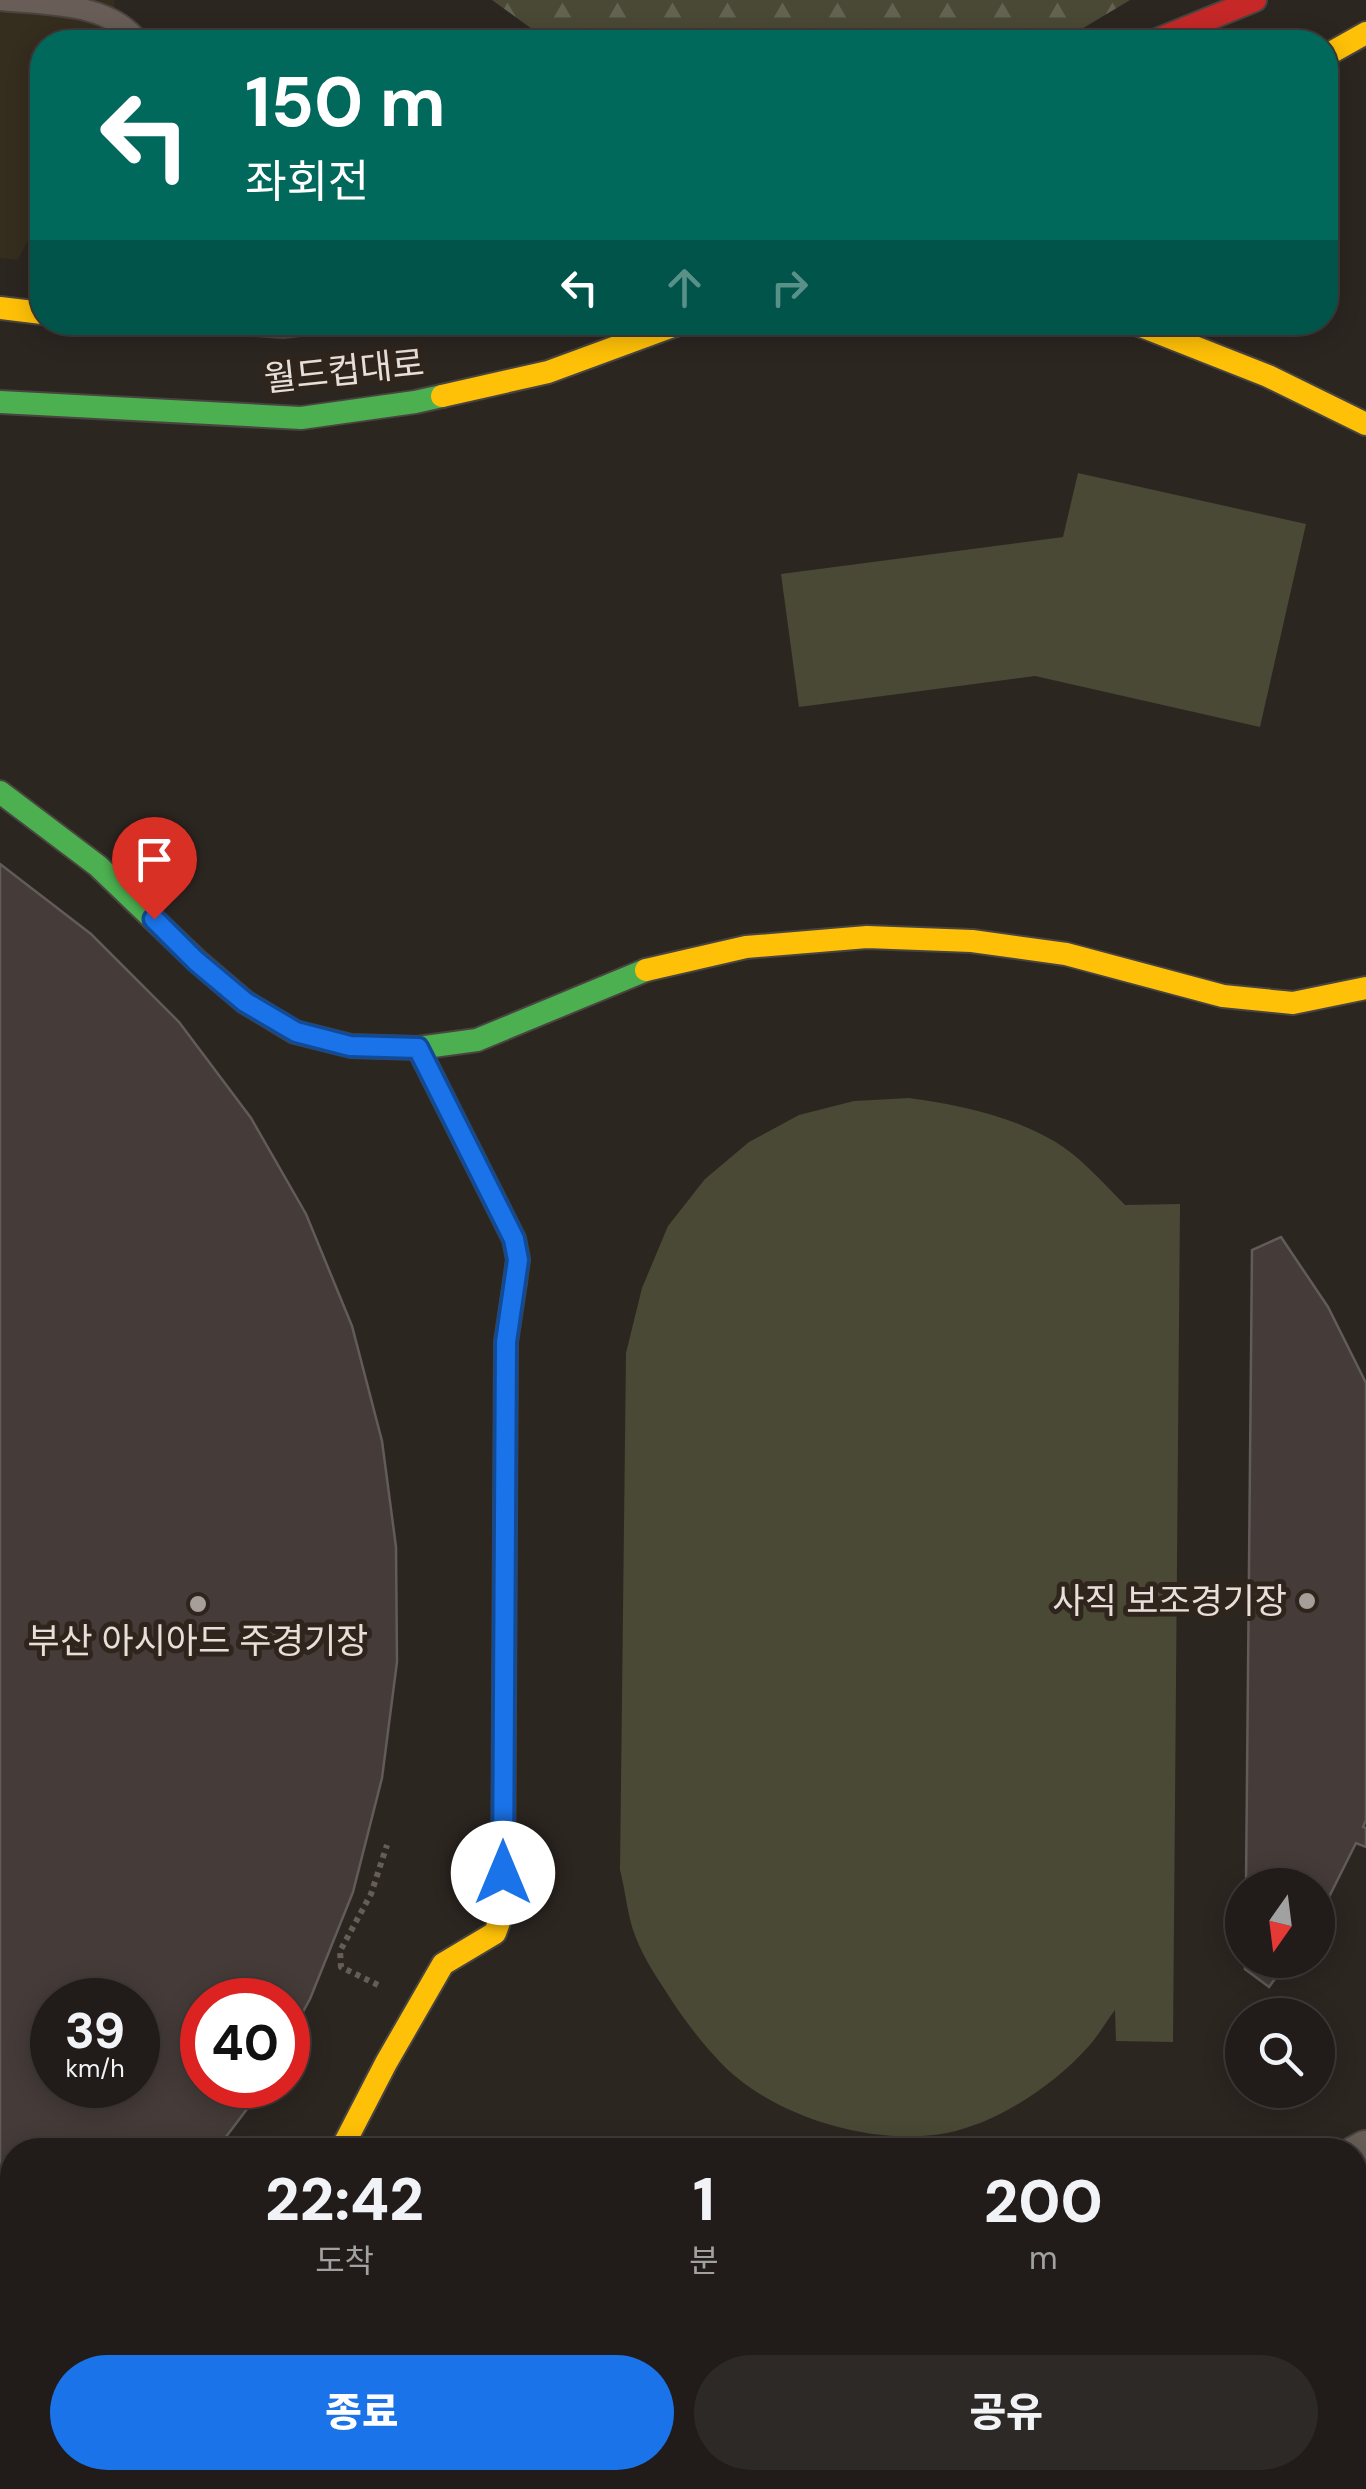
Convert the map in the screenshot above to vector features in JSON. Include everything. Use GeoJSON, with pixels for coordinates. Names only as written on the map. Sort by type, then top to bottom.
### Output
{"type":"FeatureCollection","features":[{"type":"Feature","properties":{"kind":"street"},"geometry":{"type":"LineString","coordinates":[[1181,30],[1255,0]]}},
{"type":"Feature","properties":{"kind":"street"},"geometry":{"type":"LineString","coordinates":[[1338,49],[1366,33]]}},
{"type":"Feature","properties":{"kind":"street"},"geometry":{"type":"LineString","coordinates":[[0,308],[30,312]]}},
{"type":"Feature","properties":{"kind":"street","name":"월드컵대로"},"geometry":{"type":"LineString","coordinates":[[0,402],[301,418],[415,402],[548,372],[649,335]]}},
{"type":"Feature","properties":{"kind":"street"},"geometry":{"type":"LineString","coordinates":[[1164,335],[1268,376],[1366,424]]}},
{"type":"Feature","properties":{"kind":"street"},"geometry":{"type":"LineString","coordinates":[[0,792],[98,866],[196,961],[245,1002],[296,1032],[350,1046],[418,1048],[477,1040],[640,971],[746,947],[867,937],[972,940],[1066,954],[1223,996],[1293,1003],[1366,988]]}},
{"type":"Feature","properties":{"kind":"street"},"geometry":{"type":"LineString","coordinates":[[346,2138],[443,1964],[495,1934],[503,1911],[506,1342],[518,1260],[514,1239],[418,1048]]}},
{"type":"Feature","properties":{"kind":"lane"},"geometry":{"type":"LineString","coordinates":[[1,0],[92,10],[127,30]]}},
{"type":"Feature","properties":{"kind":"path"},"geometry":{"type":"LineString","coordinates":[[378,1985],[341,1966],[340,1951],[371,1894],[387,1846]]}},
{"type":"Feature","properties":{"kind":"shaded area"},"geometry":{"type":"Polygon","coordinates":[[[0,0],[114,0],[119,30],[30,30],[30,236],[18,260],[0,258],[0,0]]]}},
{"type":"Feature","properties":{"kind":"green space"},"geometry":{"type":"Polygon","coordinates":[[[492,0],[1130,0],[1080,30],[533,30],[492,0]]]}},
{"type":"Feature","properties":{"kind":"green space"},"geometry":{"type":"Polygon","coordinates":[[[1078,473],[1306,524],[1260,727],[1035,676],[799,707],[781,574],[1063,537],[1078,473]]]}},
{"type":"Feature","properties":{"kind":"green space"},"geometry":{"type":"Polygon","coordinates":[[[909,1098],[983,1112],[1037,1132],[1073,1154],[1125,1205],[1180,1204],[1173,2042],[1116,2041],[1115,2010],[1074,2061],[1042,2088],[1005,2111],[947,2133],[888,2136],[796,2113],[743,2082],[721,2063],[684,2019],[636,1938],[620,1870],[626,1353],[642,1288],[668,1226],[705,1179],[749,1142],[799,1115],[854,1101],[909,1098]]]}},
{"type":"Feature","properties":{"kind":"building","name":"부산 아시아드 주경기장"},"geometry":{"type":"Polygon","coordinates":[[[0,864],[91,934],[179,1022],[251,1118],[306,1214],[352,1326],[382,1441],[396,1547],[397,1662],[382,1778],[353,1892],[310,1999],[310,1978],[180,1978],[180,2108],[248,2108],[225,2138],[0,2138],[0,864]]]}},
{"type":"Feature","properties":{"kind":"building","name":"사직 보조경기장"},"geometry":{"type":"Polygon","coordinates":[[[1281,1237],[1328,1307],[1366,1383],[1366,1847],[1356,1843],[1335,1885],[1335,1868],[1246,1868],[1252,1250],[1281,1237]]]}},
{"type":"Feature","properties":{"kind":"building"},"geometry":{"type":"Polygon","coordinates":[[[1257,1978],[1276,1978],[1269,1987],[1257,1978]]]}},
{"type":"Feature","properties":{"kind":"traffic: fast"},"geometry":{"type":"LineString","coordinates":[[0,402],[301,418],[442,396]]}},
{"type":"Feature","properties":{"kind":"traffic: fast"},"geometry":{"type":"LineString","coordinates":[[0,792],[98,866],[245,1002],[295,1032],[351,1046],[418,1048],[477,1040],[646,970]]}},
{"type":"Feature","properties":{"kind":"traffic: fast"},"geometry":{"type":"LineString","coordinates":[[504,1714],[506,1342],[515,1282]]}},
{"type":"Feature","properties":{"kind":"traffic: slow"},"geometry":{"type":"LineString","coordinates":[[1338,49],[1366,33]]}},
{"type":"Feature","properties":{"kind":"traffic: slow"},"geometry":{"type":"LineString","coordinates":[[0,308],[30,312]]}},
{"type":"Feature","properties":{"kind":"traffic: slow"},"geometry":{"type":"LineString","coordinates":[[442,396],[548,372],[649,335]]}},
{"type":"Feature","properties":{"kind":"traffic: slow"},"geometry":{"type":"LineString","coordinates":[[1164,335],[1268,376],[1366,424]]}},
{"type":"Feature","properties":{"kind":"traffic: slow"},"geometry":{"type":"LineString","coordinates":[[646,970],[746,947],[867,937],[972,941],[1066,954],[1223,996],[1293,1003],[1366,988]]}},
{"type":"Feature","properties":{"kind":"traffic: slow"},"geometry":{"type":"LineString","coordinates":[[347,2138],[443,1964],[495,1933],[503,1911],[504,1714]]}},
{"type":"Feature","properties":{"kind":"traffic: jam"},"geometry":{"type":"LineString","coordinates":[[1181,30],[1255,0]]}},
{"type":"Feature","properties":{"kind":"traffic: jam"},"geometry":{"type":"LineString","coordinates":[[418,1048],[514,1239],[518,1259],[515,1282]]}},
{"type":"Feature","properties":{"kind":"place","name":"사직 보조경기장"},"geometry":{"type":"Point","coordinates":[1307,1601]}},
{"type":"Feature","properties":{"kind":"place","name":"부산 아시아드 주경기장"},"geometry":{"type":"Point","coordinates":[198,1604]}},
{"type":"Feature","properties":{"kind":"route"},"geometry":{"type":"LineString","coordinates":[[154,919],[245,1002],[296,1032],[350,1046],[418,1048],[514,1239],[518,1260],[506,1342],[503,1873]]}}]}
